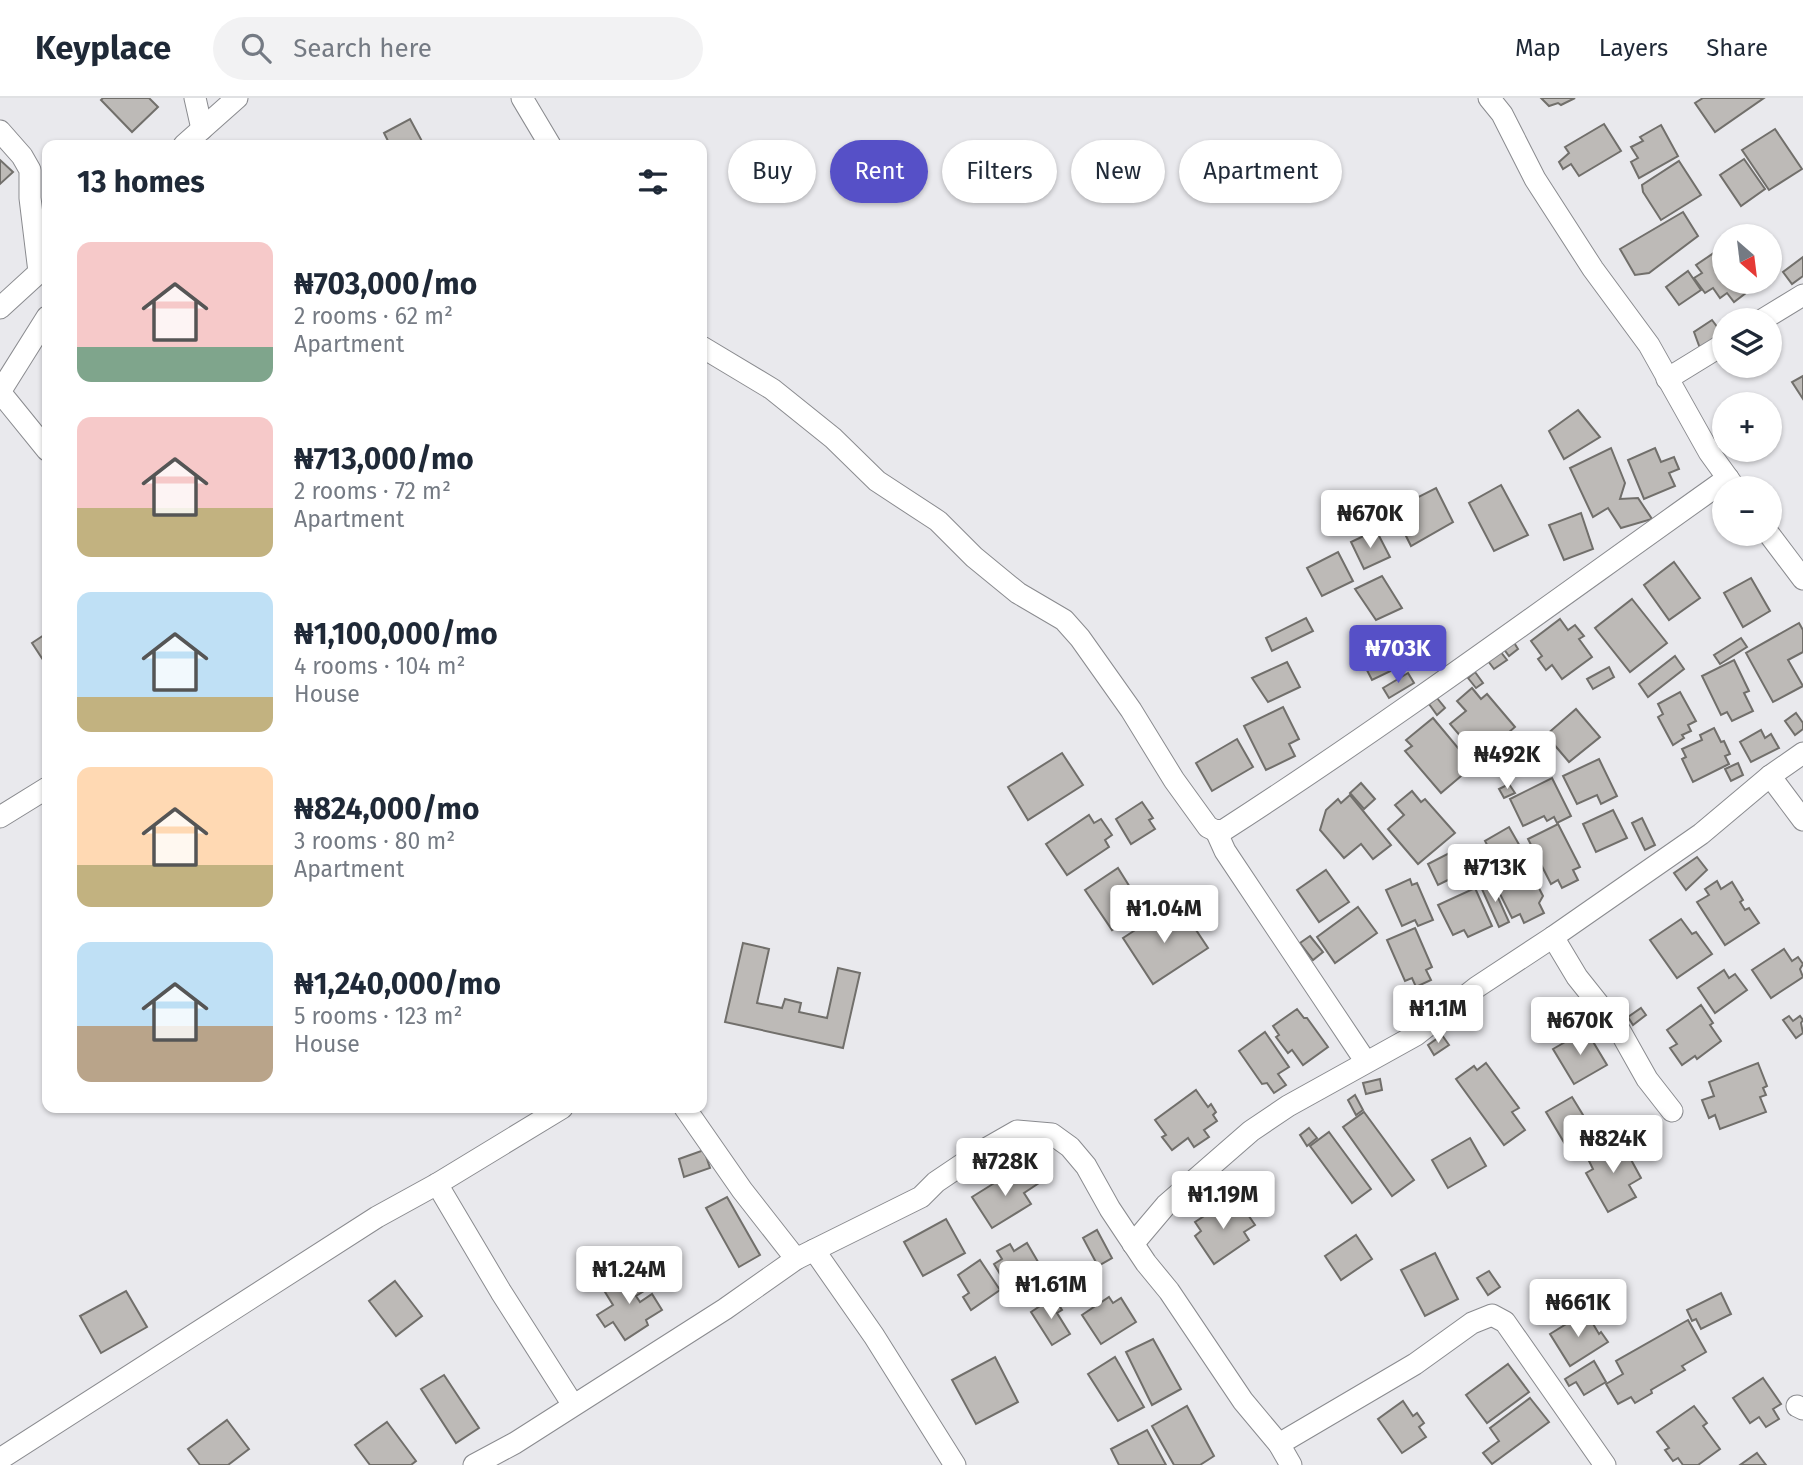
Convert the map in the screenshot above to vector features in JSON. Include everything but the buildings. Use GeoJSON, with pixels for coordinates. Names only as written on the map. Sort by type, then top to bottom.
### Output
{"type":"FeatureCollection","features":[{"type":"Feature","properties":{"kind":"street"},"geometry":{"type":"LineString","coordinates":[[195,98],[202,129]]}},
{"type":"Feature","properties":{"kind":"street"},"geometry":{"type":"LineString","coordinates":[[190,140],[237,98]]}},
{"type":"Feature","properties":{"kind":"street"},"geometry":{"type":"LineString","coordinates":[[522,98],[547,140]]}},
{"type":"Feature","properties":{"kind":"street"},"geometry":{"type":"LineString","coordinates":[[1489,98],[1502,114],[1535,179],[1601,280],[1649,345],[1709,452],[1726,476]]}},
{"type":"Feature","properties":{"kind":"street"},"geometry":{"type":"LineString","coordinates":[[0,131],[22,156],[30,170],[30,198],[42,264]]}},
{"type":"Feature","properties":{"kind":"street"},"geometry":{"type":"LineString","coordinates":[[0,308],[42,270]]}},
{"type":"Feature","properties":{"kind":"street"},"geometry":{"type":"LineString","coordinates":[[1782,308],[1803,295]]}},
{"type":"Feature","properties":{"kind":"street"},"geometry":{"type":"LineString","coordinates":[[42,325],[0,392],[42,444]]}},
{"type":"Feature","properties":{"kind":"street"},"geometry":{"type":"LineString","coordinates":[[707,350],[772,389],[833,438],[877,481],[938,521],[974,557],[1018,593],[1064,620],[1131,710],[1174,780],[1208,827],[1216,831],[1224,830],[1424,696],[1533,616],[1712,496]]}},
{"type":"Feature","properties":{"kind":"street"},"geometry":{"type":"LineString","coordinates":[[1667,379],[1712,351]]}},
{"type":"Feature","properties":{"kind":"street"},"geometry":{"type":"LineString","coordinates":[[1778,546],[1803,579]]}},
{"type":"Feature","properties":{"kind":"street"},"geometry":{"type":"LineString","coordinates":[[1133,1244],[1167,1205],[1251,1132],[1288,1107],[1416,1035],[1477,987],[1701,834],[1770,775],[1803,753]]}},
{"type":"Feature","properties":{"kind":"street"},"geometry":{"type":"LineString","coordinates":[[1770,775],[1803,820]]}},
{"type":"Feature","properties":{"kind":"street"},"geometry":{"type":"LineString","coordinates":[[0,817],[42,791]]}},
{"type":"Feature","properties":{"kind":"street"},"geometry":{"type":"LineString","coordinates":[[1216,831],[1225,851],[1366,1062]]}},
{"type":"Feature","properties":{"kind":"street"},"geometry":{"type":"LineString","coordinates":[[1553,937],[1577,977],[1620,1031],[1647,1079],[1672,1111]]}},
{"type":"Feature","properties":{"kind":"street"},"geometry":{"type":"LineString","coordinates":[[0,1459],[366,1223],[437,1184],[554,1113]]}},
{"type":"Feature","properties":{"kind":"street"},"geometry":{"type":"LineString","coordinates":[[688,1113],[741,1190],[805,1255],[874,1336],[955,1465]]}},
{"type":"Feature","properties":{"kind":"street"},"geometry":{"type":"LineString","coordinates":[[474,1465],[515,1443],[805,1255],[921,1197],[936,1182],[1017,1131],[1052,1134],[1070,1147],[1086,1166],[1133,1244],[1169,1291],[1243,1401],[1279,1444],[1291,1465]]}},
{"type":"Feature","properties":{"kind":"street"},"geometry":{"type":"LineString","coordinates":[[437,1184],[573,1405]]}},
{"type":"Feature","properties":{"kind":"street"},"geometry":{"type":"LineString","coordinates":[[1279,1444],[1415,1364],[1472,1323],[1492,1315],[1505,1322],[1605,1465]]}}]}
